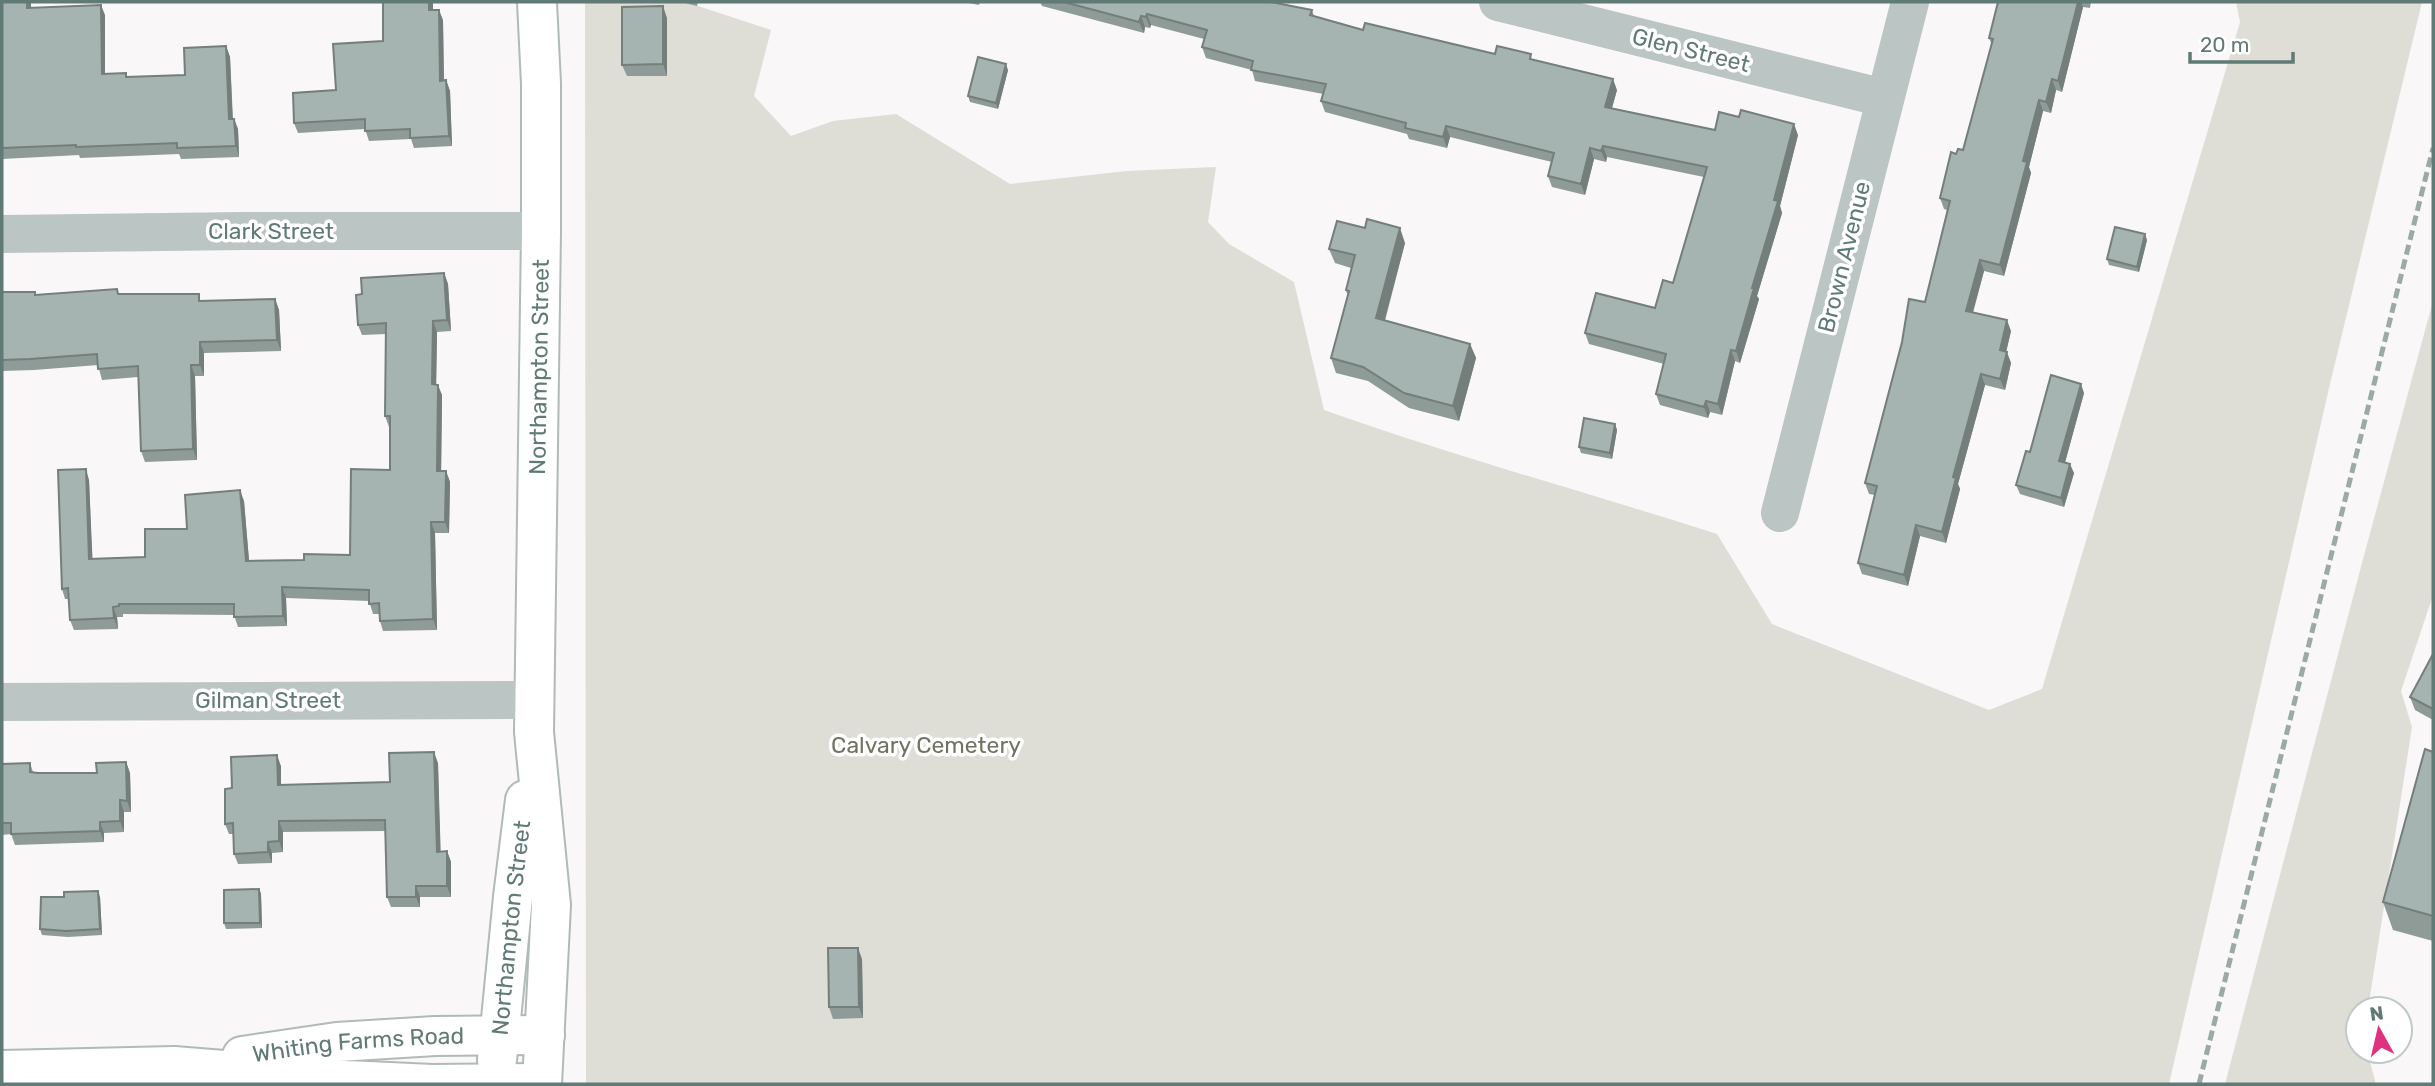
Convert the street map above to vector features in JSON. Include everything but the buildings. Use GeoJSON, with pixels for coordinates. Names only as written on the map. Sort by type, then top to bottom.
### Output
{"type":"FeatureCollection","features":[{"type":"Feature","properties":{"kind":"main road","name":"Northampton Street"},"geometry":{"type":"LineString","coordinates":[[495,1084],[534,716],[541,231],[541,84],[537,2]]}},
{"type":"Feature","properties":{"kind":"main road","name":"Northampton Street"},"geometry":{"type":"LineString","coordinates":[[534,716],[551,905],[542,1084]]}},
{"type":"Feature","properties":{"kind":"main road","name":"Whiting Farms Road"},"geometry":{"type":"LineString","coordinates":[[174,1066],[337,1042],[435,1036],[545,1035]]}},
{"type":"Feature","properties":{"kind":"main road","name":"Whiting Farms Road"},"geometry":{"type":"LineString","coordinates":[[2,1070],[174,1066],[346,1080],[542,1084]]}},
{"type":"Feature","properties":{"kind":"street","name":"Glen Street"},"geometry":{"type":"LineString","coordinates":[[1498,2],[1884,99]]}},
{"type":"Feature","properties":{"kind":"street","name":"Brown Avenue"},"geometry":{"type":"LineString","coordinates":[[1780,513],[1910,2]]}},
{"type":"Feature","properties":{"kind":"street","name":"Clark Street"},"geometry":{"type":"LineString","coordinates":[[2,234],[541,231]]}},
{"type":"Feature","properties":{"kind":"street","name":"Gilman Street"},"geometry":{"type":"LineString","coordinates":[[2,702],[534,716]]}},
{"type":"Feature","properties":{"kind":"green space","name":"Calvary Cemetery"},"geometry":{"type":"Polygon","coordinates":[[[585,2],[686,2],[771,30],[754,96],[791,136],[833,121],[896,114],[1010,184],[1127,171],[1216,167],[1208,222],[1229,244],[1294,282],[1324,410],[1717,534],[1772,624],[1989,710],[2042,689],[2240,22],[2236,2],[2422,2],[2330,384],[2169,1084],[586,1084],[585,2]]]}},
{"type":"Feature","properties":{"kind":"green space"},"geometry":{"type":"Polygon","coordinates":[[[2433,301],[2433,595],[2401,691],[2412,727],[2370,995],[2344,995],[2344,1065],[2371,1065],[2376,1084],[2225,1084],[2433,301]]]}},
{"type":"Feature","properties":{"kind":"railway"},"geometry":{"type":"LineString","coordinates":[[2199,1084],[2433,148]]}}]}
